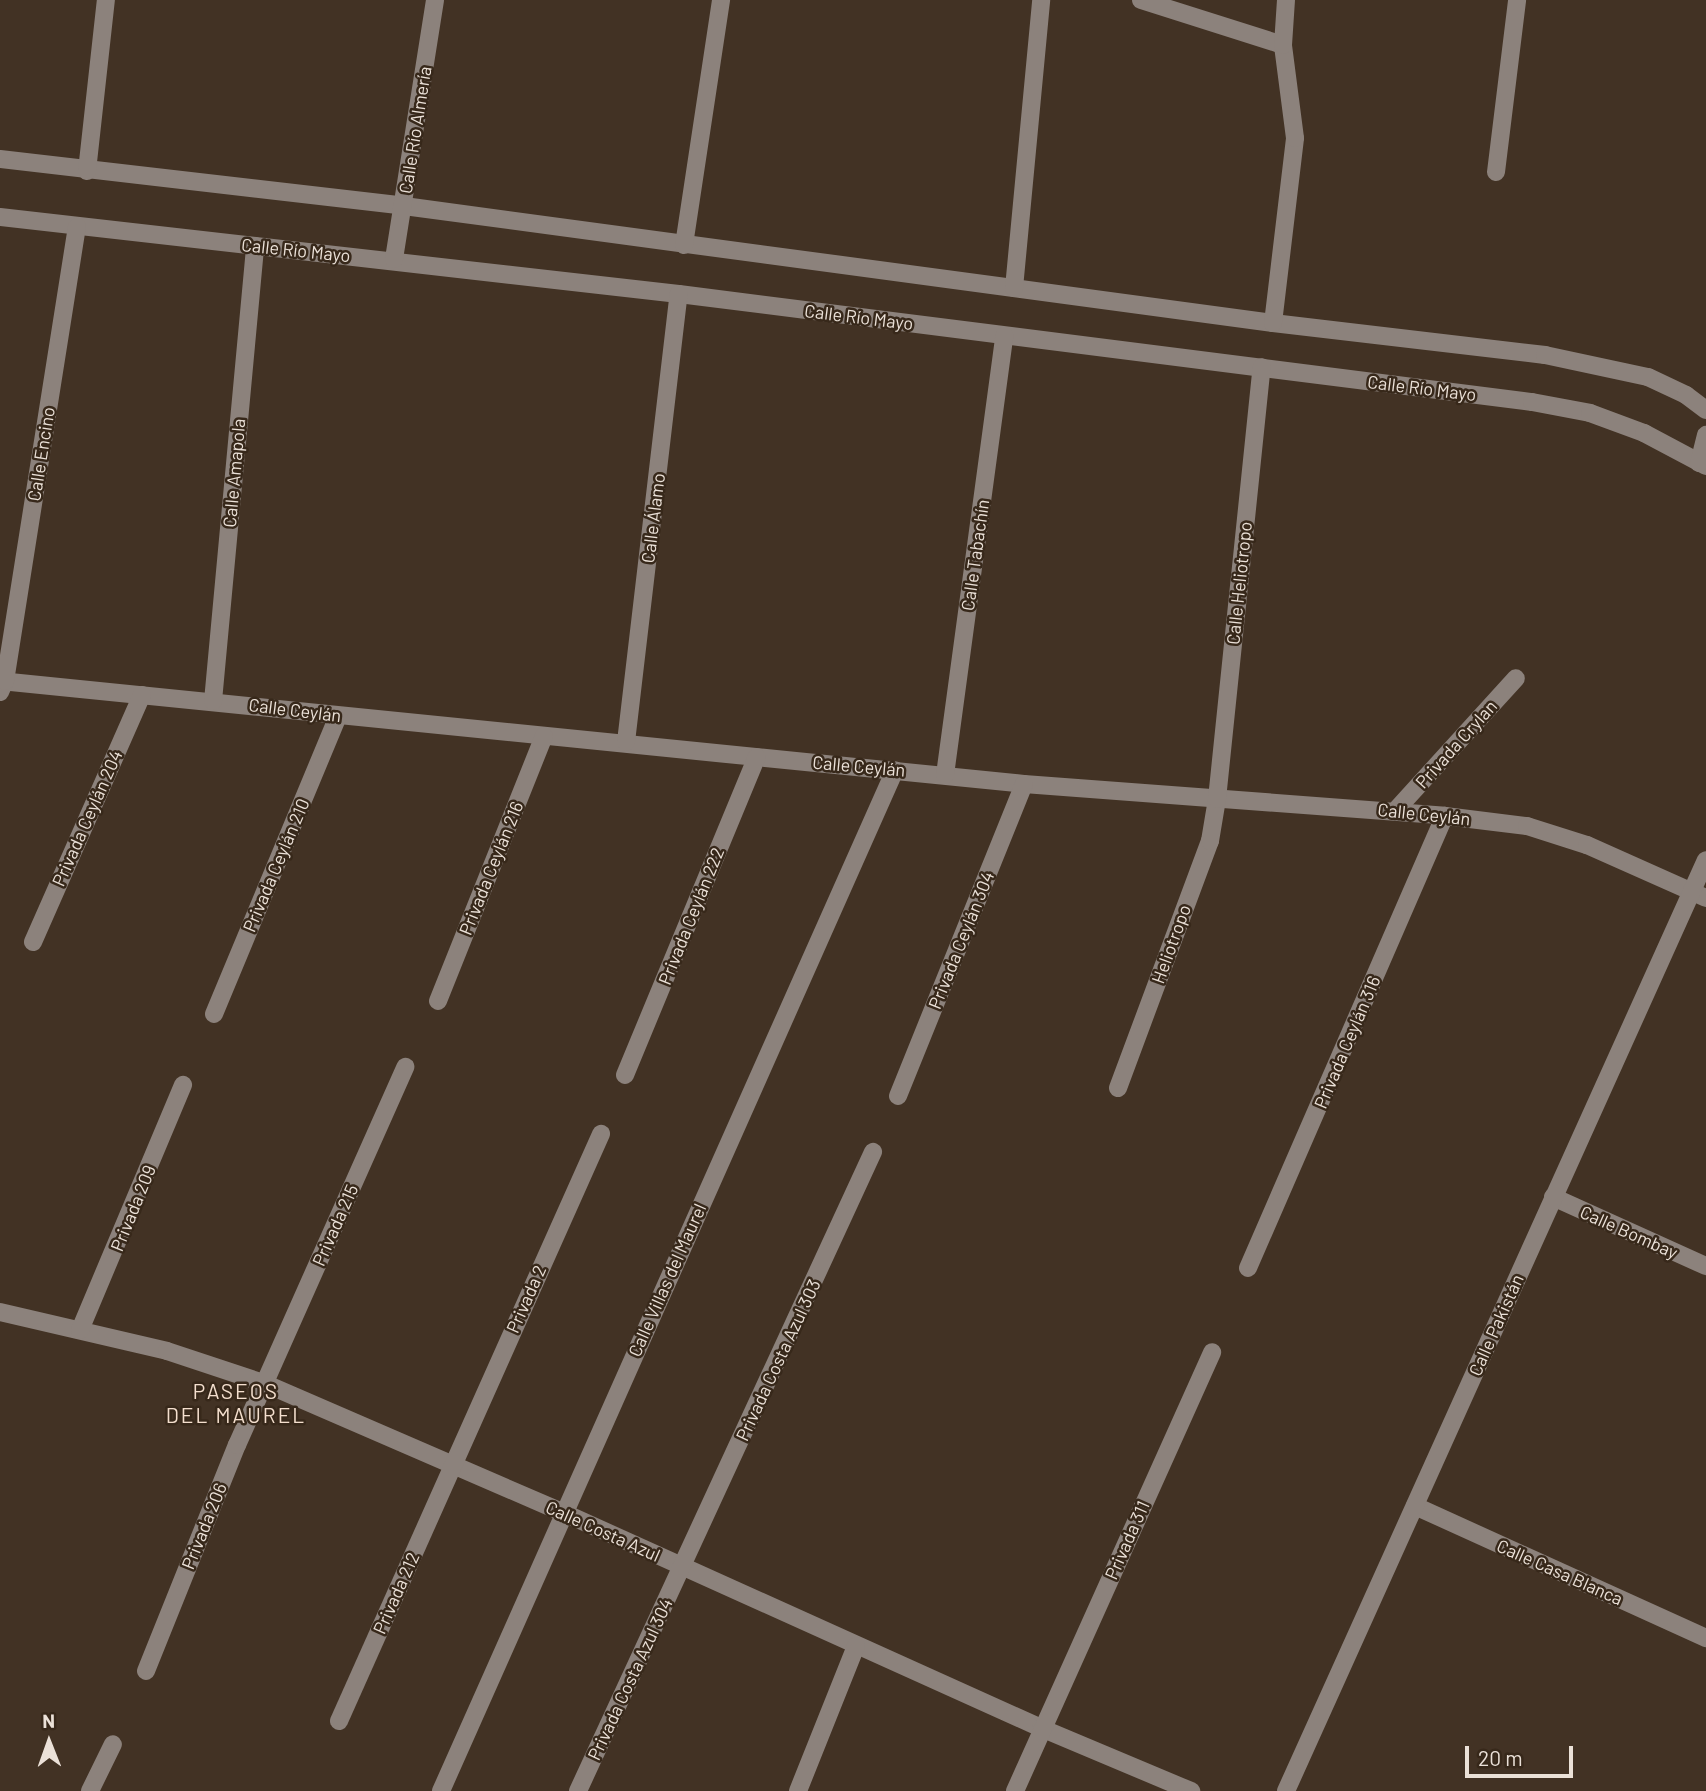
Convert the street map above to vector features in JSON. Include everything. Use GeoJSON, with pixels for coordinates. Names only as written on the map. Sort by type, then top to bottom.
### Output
{"type":"FeatureCollection","features":[{"type":"Feature","properties":{"kind":"street"},"geometry":{"type":"LineString","coordinates":[[87,171],[106,0]]}},
{"type":"Feature","properties":{"kind":"street","name":"Calle Río Almería"},"geometry":{"type":"LineString","coordinates":[[394,260],[435,0]]}},
{"type":"Feature","properties":{"kind":"street"},"geometry":{"type":"LineString","coordinates":[[684,245],[721,0]]}},
{"type":"Feature","properties":{"kind":"street"},"geometry":{"type":"LineString","coordinates":[[1014,288],[1041,0]]}},
{"type":"Feature","properties":{"kind":"street"},"geometry":{"type":"LineString","coordinates":[[1141,0],[1283,45]]}},
{"type":"Feature","properties":{"kind":"street"},"geometry":{"type":"LineString","coordinates":[[1273,323],[1295,138],[1283,45],[1286,0]]}},
{"type":"Feature","properties":{"kind":"street"},"geometry":{"type":"LineString","coordinates":[[1496,172],[1517,0]]}},
{"type":"Feature","properties":{"kind":"street"},"geometry":{"type":"LineString","coordinates":[[0,159],[404,206],[1273,323],[1545,355],[1602,365],[1648,377],[1686,395],[1706,410]]}},
{"type":"Feature","properties":{"kind":"street","name":"Calle Río Mayo"},"geometry":{"type":"LineString","coordinates":[[0,217],[679,294],[1532,402],[1590,413],[1644,433],[1703,465]]}},
{"type":"Feature","properties":{"kind":"street","name":"Calle Encino"},"geometry":{"type":"LineString","coordinates":[[2,685],[78,227]]}},
{"type":"Feature","properties":{"kind":"street","name":"Calle Amapola"},"geometry":{"type":"LineString","coordinates":[[213,701],[255,246]]}},
{"type":"Feature","properties":{"kind":"street","name":"Calle Álamo"},"geometry":{"type":"LineString","coordinates":[[626,742],[679,294]]}},
{"type":"Feature","properties":{"kind":"street","name":"Calle Tabachín"},"geometry":{"type":"LineString","coordinates":[[945,775],[1004,336]]}},
{"type":"Feature","properties":{"kind":"street","name":"Calle Heliotropo"},"geometry":{"type":"LineString","coordinates":[[1217,799],[1262,367]]}},
{"type":"Feature","properties":{"kind":"street"},"geometry":{"type":"LineString","coordinates":[[1703,465],[1706,435]]}},
{"type":"Feature","properties":{"kind":"street","name":"Privada Crylan"},"geometry":{"type":"LineString","coordinates":[[1396,810],[1516,678]]}},
{"type":"Feature","properties":{"kind":"street","name":"Calle Ceylán"},"geometry":{"type":"LineString","coordinates":[[2,685],[213,701],[338,716],[626,742],[1024,784],[1396,810],[1527,826],[1587,845],[1699,895]]}},
{"type":"Feature","properties":{"kind":"street","name":"Privada Ceylán 204"},"geometry":{"type":"LineString","coordinates":[[33,942],[142,695]]}},
{"type":"Feature","properties":{"kind":"street","name":"Privada Ceylán 210"},"geometry":{"type":"LineString","coordinates":[[214,1014],[338,716]]}},
{"type":"Feature","properties":{"kind":"street","name":"Privada Ceylán 216"},"geometry":{"type":"LineString","coordinates":[[438,1001],[544,736]]}},
{"type":"Feature","properties":{"kind":"street","name":"Privada Ceylán 222"},"geometry":{"type":"LineString","coordinates":[[625,1075],[757,757]]}},
{"type":"Feature","properties":{"kind":"street","name":"Calle Villas del Maurel"},"geometry":{"type":"LineString","coordinates":[[441,1791],[562,1512],[895,770]]}},
{"type":"Feature","properties":{"kind":"street","name":"Privada Ceylán 304"},"geometry":{"type":"LineString","coordinates":[[898,1096],[1024,784]]}},
{"type":"Feature","properties":{"kind":"street","name":"Heliotropo"},"geometry":{"type":"LineString","coordinates":[[1118,1088],[1210,841],[1217,799]]}},
{"type":"Feature","properties":{"kind":"street","name":"Privada Ceylán 316"},"geometry":{"type":"LineString","coordinates":[[1248,1268],[1446,816]]}},
{"type":"Feature","properties":{"kind":"street","name":"Calle Pakistán"},"geometry":{"type":"LineString","coordinates":[[1286,1791],[1553,1197],[1699,895],[1706,860]]}},
{"type":"Feature","properties":{"kind":"street","name":"Privada 215"},"geometry":{"type":"LineString","coordinates":[[266,1384],[405,1067]]}},
{"type":"Feature","properties":{"kind":"street","name":"Privada 209"},"geometry":{"type":"LineString","coordinates":[[80,1331],[183,1085]]}},
{"type":"Feature","properties":{"kind":"street","name":"Privada 2"},"geometry":{"type":"LineString","coordinates":[[452,1464],[601,1134]]}},
{"type":"Feature","properties":{"kind":"street","name":"Privada Costa Azul 303"},"geometry":{"type":"LineString","coordinates":[[683,1568],[873,1152]]}},
{"type":"Feature","properties":{"kind":"street","name":"Calle Bombay"},"geometry":{"type":"LineString","coordinates":[[1553,1197],[1706,1266]]}},
{"type":"Feature","properties":{"kind":"street","name":"Calle Costa Azul"},"geometry":{"type":"LineString","coordinates":[[0,1312],[167,1351],[266,1384],[562,1512],[1041,1728],[1191,1791]]}},
{"type":"Feature","properties":{"kind":"street","name":"Privada 311"},"geometry":{"type":"LineString","coordinates":[[1015,1791],[1212,1352]]}},
{"type":"Feature","properties":{"kind":"street","name":"Privada 206"},"geometry":{"type":"LineString","coordinates":[[146,1671],[237,1445],[266,1384]]}},
{"type":"Feature","properties":{"kind":"street","name":"Privada 212"},"geometry":{"type":"LineString","coordinates":[[339,1721],[452,1464]]}},
{"type":"Feature","properties":{"kind":"street","name":"Calle Casa Blanca"},"geometry":{"type":"LineString","coordinates":[[1415,1506],[1706,1638]]}},
{"type":"Feature","properties":{"kind":"street","name":"Privada Costa Azul 304"},"geometry":{"type":"LineString","coordinates":[[578,1791],[683,1568]]}},
{"type":"Feature","properties":{"kind":"street"},"geometry":{"type":"LineString","coordinates":[[798,1791],[856,1646]]}},
{"type":"Feature","properties":{"kind":"street"},"geometry":{"type":"LineString","coordinates":[[90,1791],[113,1744]]}},
{"type":"Feature","properties":{"kind":"district","name":"PASEOS DEL MAUREL"},"geometry":{"type":"Point","coordinates":[236,1403]}}]}
